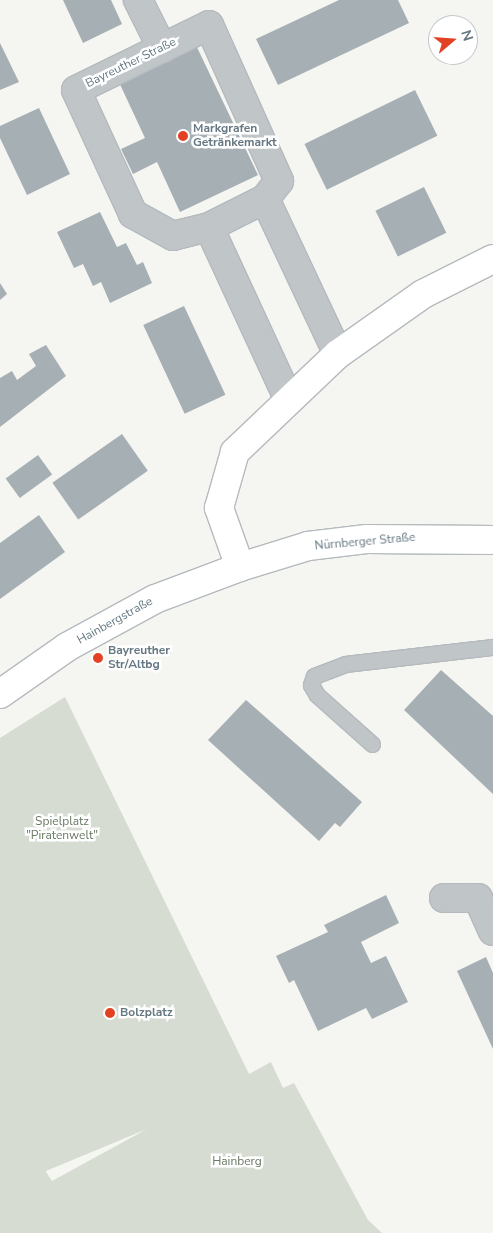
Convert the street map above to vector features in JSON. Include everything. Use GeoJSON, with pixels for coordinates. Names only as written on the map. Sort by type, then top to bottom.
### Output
{"type":"FeatureCollection","features":[{"type":"Feature","properties":{"kind":"street"},"geometry":{"type":"LineString","coordinates":[[138,0],[162,48]]}},
{"type":"Feature","properties":{"kind":"street","name":"Bayreuther Straße"},"geometry":{"type":"LineString","coordinates":[[209,25],[279,181],[265,199],[209,227],[173,236],[133,214],[76,90],[209,25]]}},
{"type":"Feature","properties":{"kind":"street"},"geometry":{"type":"LineString","coordinates":[[265,199],[338,354]]}},
{"type":"Feature","properties":{"kind":"street"},"geometry":{"type":"LineString","coordinates":[[209,227],[288,398]]}},
{"type":"Feature","properties":{"kind":"street"},"geometry":{"type":"LineString","coordinates":[[240,567],[219,508],[235,452],[288,398],[338,354],[423,294],[493,259]]}},
{"type":"Feature","properties":{"kind":"street","name":"Nürnberger Straße"},"geometry":{"type":"LineString","coordinates":[[240,567],[308,546],[368,539],[493,540]]}},
{"type":"Feature","properties":{"kind":"street","name":"Hainbergstraße"},"geometry":{"type":"LineString","coordinates":[[0,694],[67,647],[155,599],[240,567]]}},
{"type":"Feature","properties":{"kind":"street"},"geometry":{"type":"LineString","coordinates":[[444,898],[478,898],[493,931]]}},
{"type":"Feature","properties":{"kind":"lane"},"geometry":{"type":"LineString","coordinates":[[372,744],[317,695],[312,685],[314,676],[345,664],[493,647]]}},
{"type":"Feature","properties":{"kind":"green space"},"geometry":{"type":"Polygon","coordinates":[[[65,697],[249,1074],[271,1062],[283,1088],[294,1083],[368,1220],[382,1233],[0,1233],[0,738],[65,697]],[[147,1129],[46,1171],[52,1181],[147,1129]]]}},
{"type":"Feature","properties":{"kind":"building"},"geometry":{"type":"Polygon","coordinates":[[[63,0],[111,0],[122,24],[83,43],[63,0]]]}},
{"type":"Feature","properties":{"kind":"building"},"geometry":{"type":"Polygon","coordinates":[[[339,0],[398,0],[409,23],[278,85],[256,39],[339,0]]]}},
{"type":"Feature","properties":{"kind":"building"},"geometry":{"type":"Polygon","coordinates":[[[194,41],[258,175],[180,212],[157,162],[133,174],[121,149],[145,138],[117,78],[194,41]]]}},
{"type":"Feature","properties":{"kind":"building"},"geometry":{"type":"Polygon","coordinates":[[[0,43],[19,82],[0,90],[0,43]]]}},
{"type":"Feature","properties":{"kind":"building"},"geometry":{"type":"Polygon","coordinates":[[[415,90],[437,136],[327,190],[304,144],[415,90]]]}},
{"type":"Feature","properties":{"kind":"building"},"geometry":{"type":"Polygon","coordinates":[[[39,108],[70,174],[27,195],[0,138],[0,126],[39,108]]]}},
{"type":"Feature","properties":{"kind":"building"},"geometry":{"type":"Polygon","coordinates":[[[424,187],[446,233],[398,257],[375,211],[424,187]]]}},
{"type":"Feature","properties":{"kind":"building"},"geometry":{"type":"Polygon","coordinates":[[[100,212],[117,247],[126,243],[137,265],[143,262],[152,283],[110,303],[101,282],[93,286],[83,264],[74,268],[57,232],[100,212]]]}},
{"type":"Feature","properties":{"kind":"building"},"geometry":{"type":"Polygon","coordinates":[[[0,283],[7,294],[0,300],[0,283]]]}},
{"type":"Feature","properties":{"kind":"building"},"geometry":{"type":"Polygon","coordinates":[[[184,306],[225,395],[185,414],[143,325],[184,306]]]}},
{"type":"Feature","properties":{"kind":"building"},"geometry":{"type":"Polygon","coordinates":[[[46,345],[66,376],[0,427],[0,378],[12,371],[17,380],[36,366],[29,354],[46,345]]]}},
{"type":"Feature","properties":{"kind":"building"},"geometry":{"type":"Polygon","coordinates":[[[122,434],[148,471],[78,520],[52,483],[122,434]]]}},
{"type":"Feature","properties":{"kind":"building"},"geometry":{"type":"Polygon","coordinates":[[[38,455],[52,474],[20,498],[6,479],[38,455]]]}},
{"type":"Feature","properties":{"kind":"building"},"geometry":{"type":"Polygon","coordinates":[[[39,515],[65,552],[0,599],[0,543],[39,515]]]}},
{"type":"Feature","properties":{"kind":"building"},"geometry":{"type":"Polygon","coordinates":[[[441,670],[493,716],[493,794],[404,710],[441,670]]]}},
{"type":"Feature","properties":{"kind":"building"},"geometry":{"type":"Polygon","coordinates":[[[246,700],[362,802],[340,827],[335,823],[319,841],[208,740],[246,700]]]}},
{"type":"Feature","properties":{"kind":"building"},"geometry":{"type":"Polygon","coordinates":[[[386,895],[399,923],[361,942],[371,963],[386,956],[408,1002],[372,1019],[366,1008],[318,1031],[294,980],[289,983],[276,956],[328,932],[324,925],[386,895]]]}},
{"type":"Feature","properties":{"kind":"building"},"geometry":{"type":"Polygon","coordinates":[[[486,957],[493,973],[493,1049],[457,971],[486,957]]]}},
{"type":"Feature","properties":{"kind":"place","name":"Markgrafen Getränkemarkt"},"geometry":{"type":"Point","coordinates":[183,136]}},
{"type":"Feature","properties":{"kind":"place","name":"Bayreuther Str/Altbg"},"geometry":{"type":"Point","coordinates":[98,658]}},
{"type":"Feature","properties":{"kind":"place","name":"Bolzplatz"},"geometry":{"type":"Point","coordinates":[110,1013]}},
{"type":"Feature","properties":{"kind":"park label","name":"Spielplatz \"Piratenwelt\""},"geometry":{"type":"Point","coordinates":[62,829]}},
{"type":"Feature","properties":{"kind":"park label","name":"Hainberg"},"geometry":{"type":"Point","coordinates":[237,1162]}}]}
